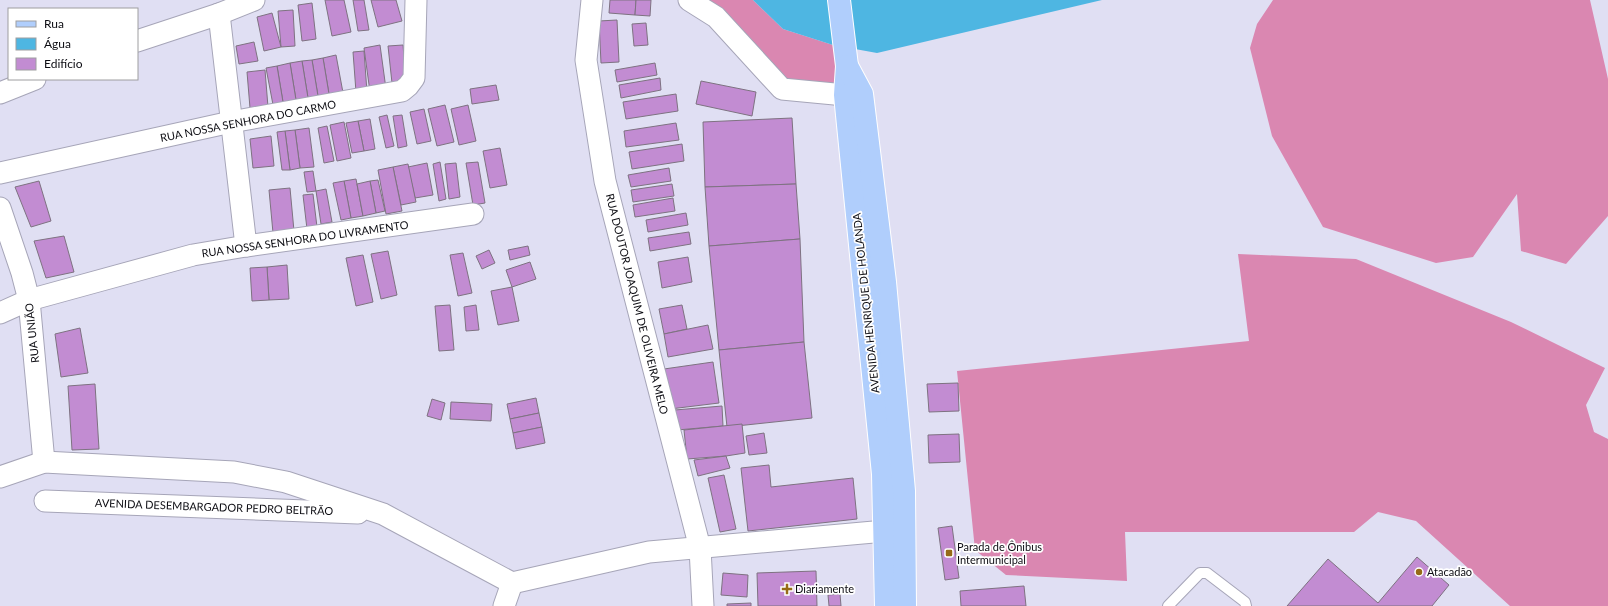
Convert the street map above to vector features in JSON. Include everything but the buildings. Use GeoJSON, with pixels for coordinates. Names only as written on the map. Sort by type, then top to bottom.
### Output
{"type":"FeatureCollection","features":[{"type":"Feature","properties":{"kind":"main road","name":"AVENIDA HENRIQUE DE HOLANDA"},"geometry":{"type":"LineString","coordinates":[[838,0],[847,66],[845,95],[883,474],[886,606]]}},
{"type":"Feature","properties":{"kind":"main road"},"geometry":{"type":"LineString","coordinates":[[847,66],[862,94],[885,282],[904,491],[905,606]]}},
{"type":"Feature","properties":{"kind":"street"},"geometry":{"type":"LineString","coordinates":[[138,41],[219,14],[254,0]]}},
{"type":"Feature","properties":{"kind":"street","name":"RUA NOSSA SENHORA DO CARMO"},"geometry":{"type":"LineString","coordinates":[[0,173],[231,122],[402,91],[414,78],[416,0]]}},
{"type":"Feature","properties":{"kind":"street","name":"RUA DOUTOR JOAQUIM DE OLIVEIRA MELO"},"geometry":{"type":"LineString","coordinates":[[592,0],[586,60],[605,182],[700,548],[703,606]]}},
{"type":"Feature","properties":{"kind":"street"},"geometry":{"type":"LineString","coordinates":[[689,0],[716,17],[782,89],[845,95]]}},
{"type":"Feature","properties":{"kind":"street"},"geometry":{"type":"LineString","coordinates":[[219,14],[246,246]]}},
{"type":"Feature","properties":{"kind":"street"},"geometry":{"type":"LineString","coordinates":[[0,93],[32,80]]}},
{"type":"Feature","properties":{"kind":"street","name":"RUA UNIÃO"},"geometry":{"type":"LineString","coordinates":[[0,208],[22,273],[29,300],[44,462]]}},
{"type":"Feature","properties":{"kind":"street","name":"RUA NOSSA SENHORA DO LIVRAMENTO"},"geometry":{"type":"LineString","coordinates":[[0,313],[29,300],[193,255],[246,246],[473,214]]}},
{"type":"Feature","properties":{"kind":"street","name":"AVENIDA DESEMBARGADOR PEDRO BELTRÃO"},"geometry":{"type":"LineString","coordinates":[[0,477],[44,462],[234,472],[286,482],[383,514],[512,583]]}},
{"type":"Feature","properties":{"kind":"street","name":"AVENIDA DESEMBARGADOR PEDRO BELTRÃO"},"geometry":{"type":"LineString","coordinates":[[45,501],[383,514]]}},
{"type":"Feature","properties":{"kind":"street"},"geometry":{"type":"LineString","coordinates":[[504,606],[512,583],[649,552],[885,531]]}},
{"type":"Feature","properties":{"kind":"lane"},"geometry":{"type":"LineString","coordinates":[[1168,606],[1196,575],[1204,573],[1244,602],[1246,606]]}},
{"type":"Feature","properties":{"kind":"shaded area"},"geometry":{"type":"Polygon","coordinates":[[[701,0],[753,0],[783,29],[833,45],[839,88],[785,85],[701,0]]]}},
{"type":"Feature","properties":{"kind":"shaded area"},"geometry":{"type":"Polygon","coordinates":[[[1273,0],[1590,0],[1608,79],[1608,216],[1566,264],[1521,251],[1517,194],[1473,257],[1436,263],[1323,227],[1272,136],[1250,48],[1257,24],[1273,0]]]}},
{"type":"Feature","properties":{"kind":"shaded area"},"geometry":{"type":"Polygon","coordinates":[[[1238,254],[1356,259],[1511,322],[1605,368],[1586,405],[1594,432],[1608,439],[1608,606],[1510,606],[1416,521],[1378,512],[1354,532],[1125,532],[1127,581],[1006,575],[975,550],[957,371],[1249,341],[1238,254]]]}},
{"type":"Feature","properties":{"kind":"water"},"geometry":{"type":"Polygon","coordinates":[[[753,0],[1102,0],[877,53],[833,45],[783,29],[753,0]]]}},
{"type":"Feature","properties":{"kind":"place","name":"Parada de Ônibus Intermunicipal"},"geometry":{"type":"Point","coordinates":[949,553]}},
{"type":"Feature","properties":{"kind":"place","name":"Atacadão"},"geometry":{"type":"Point","coordinates":[1419,572]}},
{"type":"Feature","properties":{"kind":"place","name":"Diariamente"},"geometry":{"type":"Point","coordinates":[787,589]}}]}
